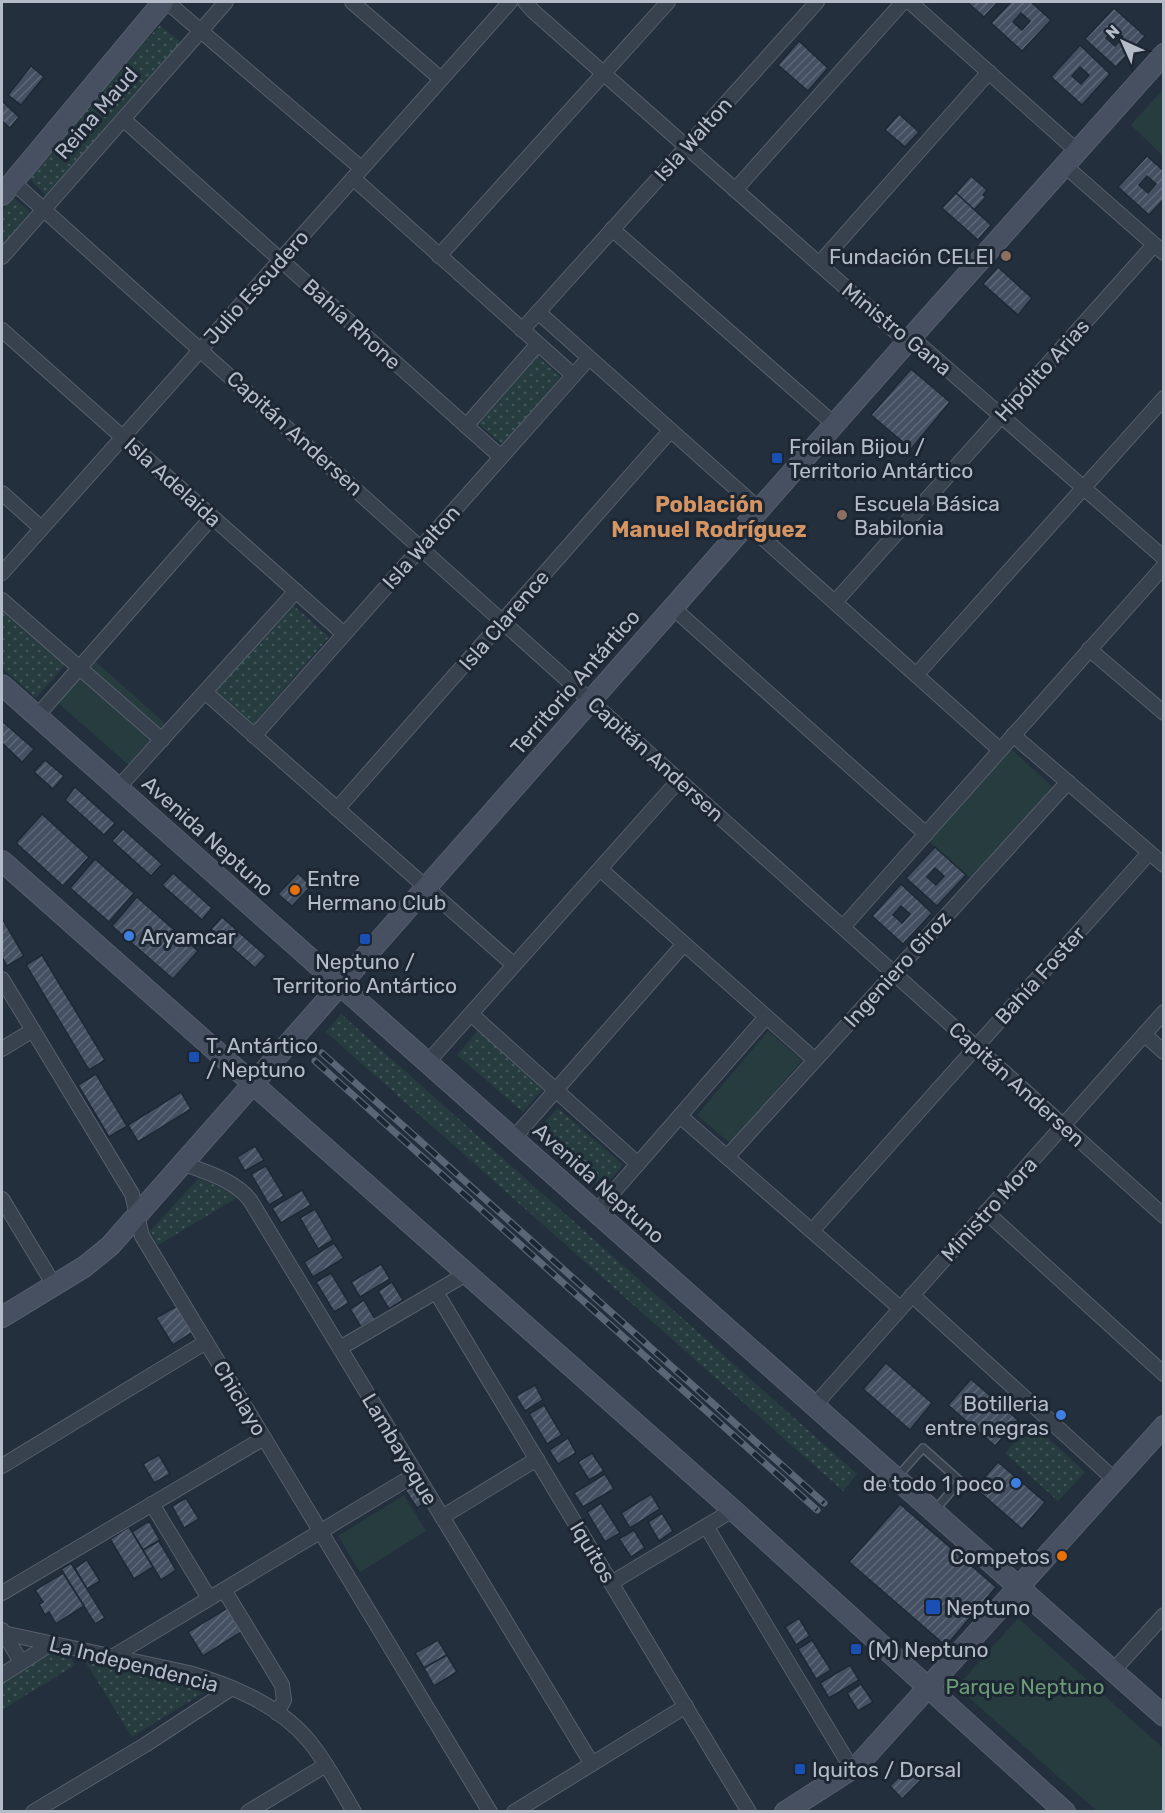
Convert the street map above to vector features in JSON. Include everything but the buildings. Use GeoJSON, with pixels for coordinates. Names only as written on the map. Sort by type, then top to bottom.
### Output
{"type":"FeatureCollection","features":[{"type":"Feature","properties":{"kind":"main road","name":"Reina Maud"},"geometry":{"type":"LineString","coordinates":[[7,188],[165,2]]}},
{"type":"Feature","properties":{"kind":"main road","name":"Territorio Antártico"},"geometry":{"type":"LineString","coordinates":[[2,1317],[100,1255],[137,1215],[909,339],[1070,158],[1161,62]]}},
{"type":"Feature","properties":{"kind":"main road","name":"Avenida Neptuno"},"geometry":{"type":"LineString","coordinates":[[2,685],[1164,1716]]}},
{"type":"Feature","properties":{"kind":"main road"},"geometry":{"type":"LineString","coordinates":[[2,861],[733,1510],[1065,1812]]}},
{"type":"Feature","properties":{"kind":"main road"},"geometry":{"type":"LineString","coordinates":[[785,1812],[852,1769],[929,1688],[1164,1426]]}},
{"type":"Feature","properties":{"kind":"street"},"geometry":{"type":"LineString","coordinates":[[165,2],[201,30],[357,173],[439,256],[573,375]]}},
{"type":"Feature","properties":{"kind":"street","name":"Reina Maud"},"geometry":{"type":"LineString","coordinates":[[2,256],[226,2]]}},
{"type":"Feature","properties":{"kind":"street"},"geometry":{"type":"LineString","coordinates":[[352,2],[441,79]]}},
{"type":"Feature","properties":{"kind":"street","name":"Julio Escudero"},"geometry":{"type":"LineString","coordinates":[[2,573],[510,2]]}},
{"type":"Feature","properties":{"kind":"street","name":"Ministro Gana"},"geometry":{"type":"LineString","coordinates":[[525,2],[896,332],[920,345],[1164,558]]}},
{"type":"Feature","properties":{"kind":"street"},"geometry":{"type":"LineString","coordinates":[[439,256],[668,2]]}},
{"type":"Feature","properties":{"kind":"street","name":"Isla Walton"},"geometry":{"type":"LineString","coordinates":[[522,330],[817,2]]}},
{"type":"Feature","properties":{"kind":"street"},"geometry":{"type":"LineString","coordinates":[[735,190],[903,2]]}},
{"type":"Feature","properties":{"kind":"street"},"geometry":{"type":"LineString","coordinates":[[910,2],[989,72],[1159,249]]}},
{"type":"Feature","properties":{"kind":"street"},"geometry":{"type":"LineString","coordinates":[[819,264],[989,72]]}},
{"type":"Feature","properties":{"kind":"street","name":"Bahía Rhone"},"geometry":{"type":"LineString","coordinates":[[123,119],[501,457]]}},
{"type":"Feature","properties":{"kind":"street","name":"Capitán Andersen"},"geometry":{"type":"LineString","coordinates":[[7,188],[43,209],[201,349],[1164,1216]]}},
{"type":"Feature","properties":{"kind":"street"},"geometry":{"type":"LineString","coordinates":[[612,229],[834,424]]}},
{"type":"Feature","properties":{"kind":"street","name":"Hipólito Arias"},"geometry":{"type":"LineString","coordinates":[[835,602],[1001,416],[1159,249]]}},
{"type":"Feature","properties":{"kind":"street"},"geometry":{"type":"LineString","coordinates":[[538,312],[670,431],[835,602],[1000,750]]}},
{"type":"Feature","properties":{"kind":"street","name":"Isla Adelaida"},"geometry":{"type":"LineString","coordinates":[[2,330],[344,634]]}},
{"type":"Feature","properties":{"kind":"street"},"geometry":{"type":"LineString","coordinates":[[466,426],[538,344]]}},
{"type":"Feature","properties":{"kind":"street","name":"Isla Walton"},"geometry":{"type":"LineString","coordinates":[[254,736],[589,358]]}},
{"type":"Feature","properties":{"kind":"street"},"geometry":{"type":"LineString","coordinates":[[916,675],[1164,398]]}},
{"type":"Feature","properties":{"kind":"street","name":"Isla Clarence"},"geometry":{"type":"LineString","coordinates":[[337,809],[670,431]]}},
{"type":"Feature","properties":{"kind":"street"},"geometry":{"type":"LineString","coordinates":[[2,493],[41,528]]}},
{"type":"Feature","properties":{"kind":"street"},"geometry":{"type":"LineString","coordinates":[[37,716],[212,517]]}},
{"type":"Feature","properties":{"kind":"street"},"geometry":{"type":"LineString","coordinates":[[843,927],[1164,566]]}},
{"type":"Feature","properties":{"kind":"street"},"geometry":{"type":"LineString","coordinates":[[118,788],[296,591]]}},
{"type":"Feature","properties":{"kind":"street"},"geometry":{"type":"LineString","coordinates":[[2,600],[162,740]]}},
{"type":"Feature","properties":{"kind":"street"},"geometry":{"type":"LineString","coordinates":[[672,607],[926,834]]}},
{"type":"Feature","properties":{"kind":"street"},"geometry":{"type":"LineString","coordinates":[[1089,649],[1164,713]]}},
{"type":"Feature","properties":{"kind":"street"},"geometry":{"type":"LineString","coordinates":[[205,692],[514,965]]}},
{"type":"Feature","properties":{"kind":"street"},"geometry":{"type":"LineString","coordinates":[[1013,735],[1164,865]]}},
{"type":"Feature","properties":{"kind":"street"},"geometry":{"type":"LineString","coordinates":[[427,1063],[680,780]]}},
{"type":"Feature","properties":{"kind":"street","name":"Ingeniero Giroz"},"geometry":{"type":"LineString","coordinates":[[727,1156],[1068,782]]}},
{"type":"Feature","properties":{"kind":"street","name":"Bahía Foster"},"geometry":{"type":"LineString","coordinates":[[812,1231],[1149,853]]}},
{"type":"Feature","properties":{"kind":"street"},"geometry":{"type":"LineString","coordinates":[[600,869],[814,1060]]}},
{"type":"Feature","properties":{"kind":"street"},"geometry":{"type":"LineString","coordinates":[[513,1139],[684,944]]}},
{"type":"Feature","properties":{"kind":"street","name":"Chiclayo"},"geometry":{"type":"LineString","coordinates":[[2,979],[132,1194],[142,1236],[490,1812]]}},
{"type":"Feature","properties":{"kind":"street","name":"Ministro Mora"},"geometry":{"type":"LineString","coordinates":[[814,1406],[1164,1012]]}},
{"type":"Feature","properties":{"kind":"street"},"geometry":{"type":"LineString","coordinates":[[471,1014],[638,1164]]}},
{"type":"Feature","properties":{"kind":"street"},"geometry":{"type":"LineString","coordinates":[[596,1212],[766,1017]]}},
{"type":"Feature","properties":{"kind":"street"},"geometry":{"type":"LineString","coordinates":[[2,1049],[33,1030]]}},
{"type":"Feature","properties":{"kind":"street"},"geometry":{"type":"LineString","coordinates":[[1144,1034],[1164,1052]]}},
{"type":"Feature","properties":{"kind":"street"},"geometry":{"type":"LineString","coordinates":[[680,1116],[900,1308]]}},
{"type":"Feature","properties":{"kind":"street","name":"Lambayeque"},"geometry":{"type":"LineString","coordinates":[[183,1163],[233,1185],[246,1196],[592,1764]]}},
{"type":"Feature","properties":{"kind":"street"},"geometry":{"type":"LineString","coordinates":[[2,1199],[54,1285]]}},
{"type":"Feature","properties":{"kind":"street"},"geometry":{"type":"LineString","coordinates":[[986,1212],[1164,1374]]}},
{"type":"Feature","properties":{"kind":"street"},"geometry":{"type":"LineString","coordinates":[[340,1348],[466,1274]]}},
{"type":"Feature","properties":{"kind":"street","name":"Iquitos"},"geometry":{"type":"LineString","coordinates":[[436,1292],[749,1812]]}},
{"type":"Feature","properties":{"kind":"street"},"geometry":{"type":"LineString","coordinates":[[912,1296],[1115,1480]]}},
{"type":"Feature","properties":{"kind":"street"},"geometry":{"type":"LineString","coordinates":[[2,1466],[206,1342]]}},
{"type":"Feature","properties":{"kind":"street"},"geometry":{"type":"LineString","coordinates":[[2,1593],[264,1438]]}},
{"type":"Feature","properties":{"kind":"street"},"geometry":{"type":"LineString","coordinates":[[442,1516],[537,1459]]}},
{"type":"Feature","properties":{"kind":"street"},"geometry":{"type":"LineString","coordinates":[[112,1657],[416,1474]]}},
{"type":"Feature","properties":{"kind":"street"},"geometry":{"type":"LineString","coordinates":[[152,1504],[209,1598]]}},
{"type":"Feature","properties":{"kind":"street"},"geometry":{"type":"LineString","coordinates":[[611,1582],[733,1510]]}},
{"type":"Feature","properties":{"kind":"street"},"geometry":{"type":"LineString","coordinates":[[706,1526],[852,1769]]}},
{"type":"Feature","properties":{"kind":"street"},"geometry":{"type":"LineString","coordinates":[[224,1590],[282,1685],[284,1700],[277,1713]]}},
{"type":"Feature","properties":{"kind":"street"},"geometry":{"type":"LineString","coordinates":[[1113,1671],[1164,1615]]}},
{"type":"Feature","properties":{"kind":"street","name":"La Independencia"},"geometry":{"type":"LineString","coordinates":[[2,1631],[189,1673],[232,1688],[277,1713],[307,1739],[326,1765],[354,1812]]}},
{"type":"Feature","properties":{"kind":"street","name":"La Independencia"},"geometry":{"type":"LineString","coordinates":[[2,1631],[21,1662]]}},
{"type":"Feature","properties":{"kind":"street"},"geometry":{"type":"LineString","coordinates":[[2,1674],[52,1644]]}},
{"type":"Feature","properties":{"kind":"street"},"geometry":{"type":"LineString","coordinates":[[33,1812],[145,1745],[232,1688]]}},
{"type":"Feature","properties":{"kind":"street"},"geometry":{"type":"LineString","coordinates":[[514,1812],[686,1706]]}},
{"type":"Feature","properties":{"kind":"street"},"geometry":{"type":"LineString","coordinates":[[248,1812],[326,1765]]}},
{"type":"Feature","properties":{"kind":"lane"},"geometry":{"type":"LineString","coordinates":[[896,1478],[923,1448],[960,1481],[934,1512]]}},
{"type":"Feature","properties":{"kind":"green space"},"geometry":{"type":"Polygon","coordinates":[[[160,25],[182,43],[48,198],[27,176],[160,25]]]}},
{"type":"Feature","properties":{"kind":"green space"},"geometry":{"type":"Polygon","coordinates":[[[1163,89],[1163,156],[1131,125],[1163,89]]]}},
{"type":"Feature","properties":{"kind":"green space"},"geometry":{"type":"Polygon","coordinates":[[[13,197],[34,215],[2,251],[2,211],[13,197]]]}},
{"type":"Feature","properties":{"kind":"green space"},"geometry":{"type":"Polygon","coordinates":[[[537,356],[562,378],[503,445],[479,424],[537,356]]]}},
{"type":"Feature","properties":{"kind":"green space"},"geometry":{"type":"Polygon","coordinates":[[[2,595],[72,657],[36,698],[2,668],[2,595]]]}},
{"type":"Feature","properties":{"kind":"green space"},"geometry":{"type":"Polygon","coordinates":[[[293,605],[329,637],[251,727],[215,692],[293,605]]]}},
{"type":"Feature","properties":{"kind":"green space"},"geometry":{"type":"Polygon","coordinates":[[[95,661],[168,726],[131,767],[58,703],[95,661]]]}},
{"type":"Feature","properties":{"kind":"green space"},"geometry":{"type":"Polygon","coordinates":[[[1011,749],[1054,788],[970,878],[929,841],[1011,749]]]}},
{"type":"Feature","properties":{"kind":"green space"},"geometry":{"type":"Polygon","coordinates":[[[341,1014],[857,1474],[843,1491],[326,1032],[341,1014]]]}},
{"type":"Feature","properties":{"kind":"green space"},"geometry":{"type":"Polygon","coordinates":[[[478,1030],[544,1088],[523,1112],[457,1055],[478,1030]]]}},
{"type":"Feature","properties":{"kind":"green space"},"geometry":{"type":"Polygon","coordinates":[[[768,1031],[802,1060],[731,1144],[697,1115],[768,1031]]]}},
{"type":"Feature","properties":{"kind":"green space"},"geometry":{"type":"Polygon","coordinates":[[[558,1108],[623,1165],[602,1189],[536,1132],[558,1108]]]}},
{"type":"Feature","properties":{"kind":"green space"},"geometry":{"type":"Polygon","coordinates":[[[199,1178],[234,1194],[237,1198],[158,1245],[150,1231],[199,1178]]]}},
{"type":"Feature","properties":{"kind":"green space"},"geometry":{"type":"Polygon","coordinates":[[[1032,1423],[1085,1472],[1058,1501],[1005,1453],[1032,1423]]]}},
{"type":"Feature","properties":{"kind":"green space"},"geometry":{"type":"Polygon","coordinates":[[[404,1495],[426,1531],[360,1572],[338,1536],[404,1495]]]}},
{"type":"Feature","properties":{"kind":"green space","name":"Parque Neptuno"},"geometry":{"type":"Polygon","coordinates":[[[1018,1618],[1163,1748],[1163,1811],[1097,1811],[957,1687],[1018,1618]]]}},
{"type":"Feature","properties":{"kind":"green space"},"geometry":{"type":"Polygon","coordinates":[[[48,1652],[70,1657],[75,1665],[2,1710],[2,1680],[48,1652]]]}},
{"type":"Feature","properties":{"kind":"green space"},"geometry":{"type":"Polygon","coordinates":[[[83,1658],[211,1688],[132,1737],[83,1658]]]}},
{"type":"Feature","properties":{"kind":"railway"},"geometry":{"type":"LineString","coordinates":[[322,1053],[824,1503]]}},
{"type":"Feature","properties":{"kind":"railway"},"geometry":{"type":"LineString","coordinates":[[315,1061],[817,1510]]}},
{"type":"Feature","properties":{"kind":"place","name":"Fundación CELEI"},"geometry":{"type":"Point","coordinates":[1006,256]}},
{"type":"Feature","properties":{"kind":"place","name":"Froilan Bijou / Territorio Antártico"},"geometry":{"type":"Point","coordinates":[777,458]}},
{"type":"Feature","properties":{"kind":"place","name":"Escuela Básica Babilonia"},"geometry":{"type":"Point","coordinates":[842,515]}},
{"type":"Feature","properties":{"kind":"place","name":"Entre Hermano Club"},"geometry":{"type":"Point","coordinates":[295,890]}},
{"type":"Feature","properties":{"kind":"place","name":"Aryamcar"},"geometry":{"type":"Point","coordinates":[129,936]}},
{"type":"Feature","properties":{"kind":"place","name":"Neptuno / Territorio Antártico"},"geometry":{"type":"Point","coordinates":[365,939]}},
{"type":"Feature","properties":{"kind":"place","name":"T. Antártico / Neptuno"},"geometry":{"type":"Point","coordinates":[194,1057]}},
{"type":"Feature","properties":{"kind":"place","name":"Botilleria entre negras"},"geometry":{"type":"Point","coordinates":[1061,1415]}},
{"type":"Feature","properties":{"kind":"place","name":"de todo 1 poco"},"geometry":{"type":"Point","coordinates":[1016,1483]}},
{"type":"Feature","properties":{"kind":"place","name":"Competos"},"geometry":{"type":"Point","coordinates":[1062,1556]}},
{"type":"Feature","properties":{"kind":"place","name":"Neptuno"},"geometry":{"type":"Point","coordinates":[933,1607]}},
{"type":"Feature","properties":{"kind":"place","name":"(M) Neptuno"},"geometry":{"type":"Point","coordinates":[856,1649]}},
{"type":"Feature","properties":{"kind":"place","name":"Iquitos / Dorsal"},"geometry":{"type":"Point","coordinates":[800,1769]}},
{"type":"Feature","properties":{"kind":"district","name":"Población Manuel Rodríguez"},"geometry":{"type":"Point","coordinates":[709,516]}}]}
